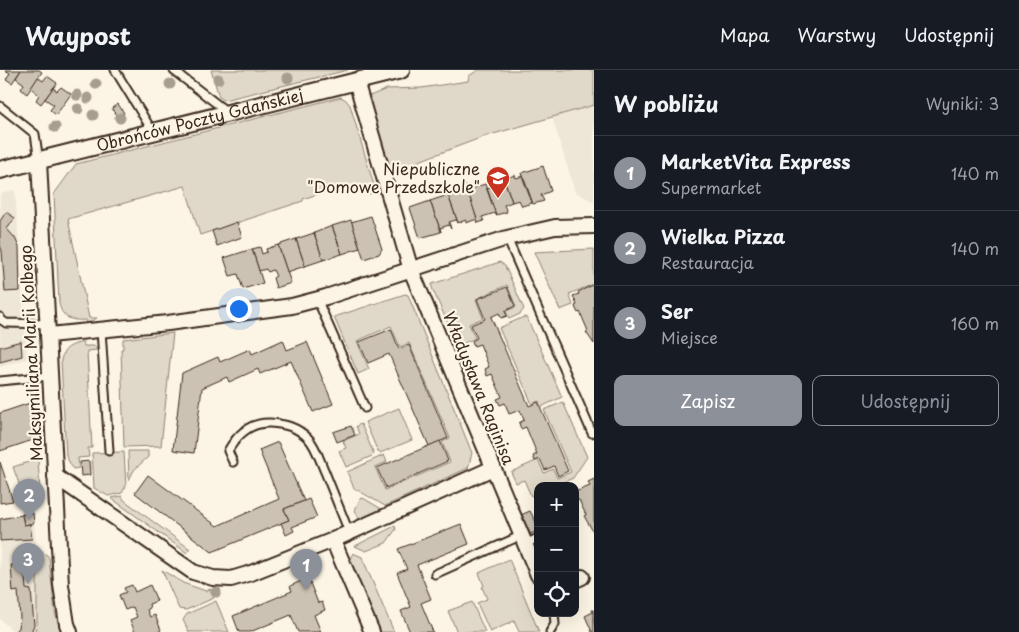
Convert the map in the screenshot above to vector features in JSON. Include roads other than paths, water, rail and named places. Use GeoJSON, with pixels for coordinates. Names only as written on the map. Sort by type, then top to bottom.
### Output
{"type":"FeatureCollection","features":[{"type":"Feature","properties":{"kind":"street","name":"Obrońców Poczty Gdańskiej"},"geometry":{"type":"LineString","coordinates":[[0,170],[356,81],[376,73],[401,70]]}},
{"type":"Feature","properties":{"kind":"street","name":"Władysława Raginisa"},"geometry":{"type":"LineString","coordinates":[[356,81],[411,270],[537,572]]}},
{"type":"Feature","properties":{"kind":"street","name":"Maksymiliana Marii Kolbego"},"geometry":{"type":"LineString","coordinates":[[39,161],[61,585],[70,632]]}},
{"type":"Feature","properties":{"kind":"street"},"geometry":{"type":"LineString","coordinates":[[48,330],[101,330],[283,307],[318,299],[507,238],[555,227],[594,226]]}},
{"type":"Feature","properties":{"kind":"street"},"geometry":{"type":"LineString","coordinates":[[55,476],[194,572],[213,578],[231,579],[251,573],[333,540],[493,468]]}},
{"type":"Feature","properties":{"kind":"street"},"geometry":{"type":"LineString","coordinates":[[333,540],[372,632]]}},
{"type":"Feature","properties":{"kind":"lane"},"geometry":{"type":"LineString","coordinates":[[115,70],[153,132]]}},
{"type":"Feature","properties":{"kind":"lane"},"geometry":{"type":"LineString","coordinates":[[174,71],[228,113]]}},
{"type":"Feature","properties":{"kind":"lane"},"geometry":{"type":"LineString","coordinates":[[0,106],[36,134],[39,161]]}},
{"type":"Feature","properties":{"kind":"lane"},"geometry":{"type":"LineString","coordinates":[[507,238],[590,434]]}},
{"type":"Feature","properties":{"kind":"lane"},"geometry":{"type":"LineString","coordinates":[[318,299],[366,408]]}},
{"type":"Feature","properties":{"kind":"lane"},"geometry":{"type":"LineString","coordinates":[[0,317],[6,323],[48,330]]}},
{"type":"Feature","properties":{"kind":"lane"},"geometry":{"type":"LineString","coordinates":[[101,330],[109,451]]}},
{"type":"Feature","properties":{"kind":"lane"},"geometry":{"type":"LineString","coordinates":[[0,380],[50,376]]}},
{"type":"Feature","properties":{"kind":"lane"},"geometry":{"type":"LineString","coordinates":[[233,462],[228,451],[233,442],[250,426],[281,423],[294,427],[309,438],[319,457],[350,532]]}},
{"type":"Feature","properties":{"kind":"lane"},"geometry":{"type":"LineString","coordinates":[[435,574],[522,540],[534,538]]}},
{"type":"Feature","properties":{"kind":"lane"},"geometry":{"type":"LineString","coordinates":[[550,632],[555,624],[554,617]]}},
{"type":"Feature","properties":{"kind":"place","name":"Niepubliczne \"Domowe Przedszkole\""},"geometry":{"type":"Point","coordinates":[498,199]}},
{"type":"Feature","properties":{"kind":"place","name":"Wielka Pizza"},"geometry":{"type":"Point","coordinates":[29,520]}},
{"type":"Feature","properties":{"kind":"place","name":"Ser"},"geometry":{"type":"Point","coordinates":[28,584]}},
{"type":"Feature","properties":{"kind":"place","name":"MarketVita Express"},"geometry":{"type":"Point","coordinates":[306,590]}}]}
